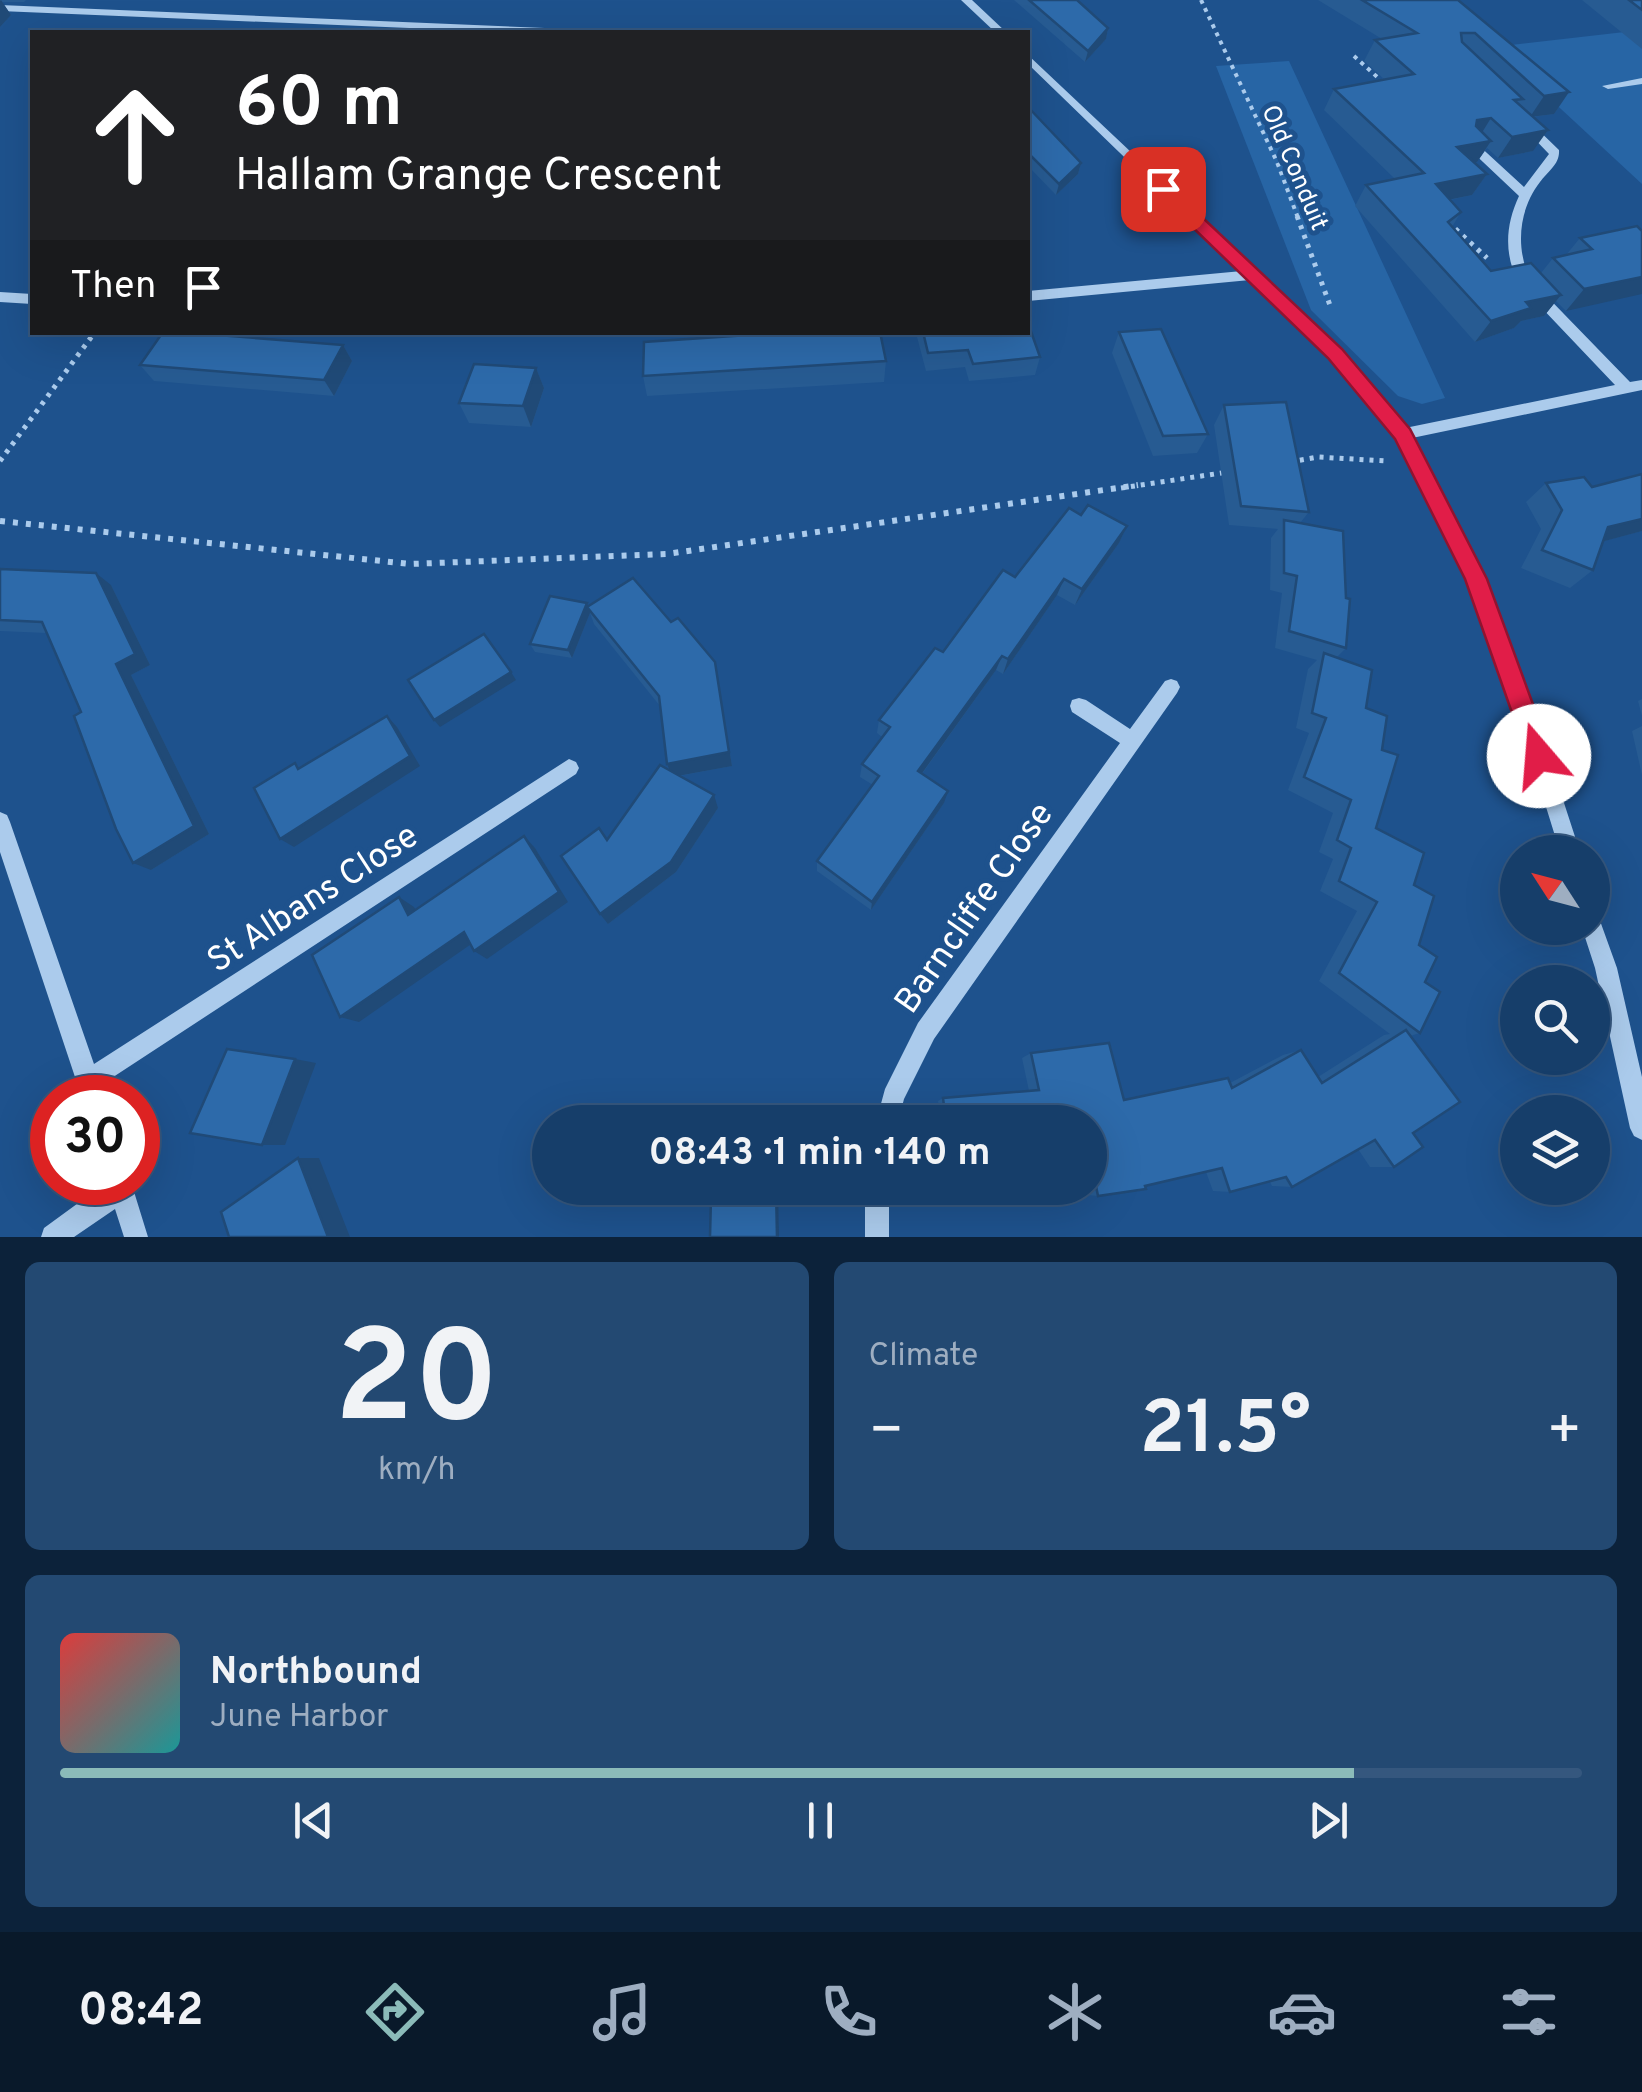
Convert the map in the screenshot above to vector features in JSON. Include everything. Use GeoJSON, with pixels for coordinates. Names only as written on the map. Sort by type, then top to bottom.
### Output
{"type":"FeatureCollection","features":[{"type":"Feature","properties":{"kind":"street"},"geometry":{"type":"LineString","coordinates":[[966,0],[998,30]]}},
{"type":"Feature","properties":{"kind":"street"},"geometry":{"type":"LineString","coordinates":[[0,8],[522,30]]}},
{"type":"Feature","properties":{"kind":"street"},"geometry":{"type":"LineString","coordinates":[[1030,60],[1335,354],[1402,434],[1476,579],[1565,835]]}},
{"type":"Feature","properties":{"kind":"street"},"geometry":{"type":"LineString","coordinates":[[1608,86],[1642,81]]}},
{"type":"Feature","properties":{"kind":"street"},"geometry":{"type":"LineString","coordinates":[[1509,108],[1555,153],[1553,163],[1538,176],[1526,196],[1513,235],[1514,264],[1524,280],[1634,387]]}},
{"type":"Feature","properties":{"kind":"street"},"geometry":{"type":"LineString","coordinates":[[1471,145],[1526,196]]}},
{"type":"Feature","properties":{"kind":"street"},"geometry":{"type":"LineString","coordinates":[[1030,296],[1252,276]]}},
{"type":"Feature","properties":{"kind":"street"},"geometry":{"type":"LineString","coordinates":[[0,297],[30,299]]}},
{"type":"Feature","properties":{"kind":"street"},"geometry":{"type":"LineString","coordinates":[[1402,434],[1634,387]]}},
{"type":"Feature","properties":{"kind":"street","name":"Barncliffe Close"},"geometry":{"type":"LineString","coordinates":[[891,1105],[926,1031],[1171,686]]}},
{"type":"Feature","properties":{"kind":"street"},"geometry":{"type":"LineString","coordinates":[[1079,706],[1132,741]]}},
{"type":"Feature","properties":{"kind":"street","name":"St Albans Close"},"geometry":{"type":"LineString","coordinates":[[113,1075],[569,768]]}},
{"type":"Feature","properties":{"kind":"street"},"geometry":{"type":"LineString","coordinates":[[0,822],[87,1075]]}},
{"type":"Feature","properties":{"kind":"street"},"geometry":{"type":"LineString","coordinates":[[1599,945],[1642,1128]]}},
{"type":"Feature","properties":{"kind":"street"},"geometry":{"type":"LineString","coordinates":[[53,1237],[95,1205]]}},
{"type":"Feature","properties":{"kind":"street"},"geometry":{"type":"LineString","coordinates":[[126,1205],[136,1237]]}},
{"type":"Feature","properties":{"kind":"street"},"geometry":{"type":"LineString","coordinates":[[877,1205],[877,1237]]}},
{"type":"Feature","properties":{"kind":"path","name":"Old Conduit"},"geometry":{"type":"LineString","coordinates":[[1201,0],[1277,162],[1309,244],[1337,328],[1335,354]]}},
{"type":"Feature","properties":{"kind":"path"},"geometry":{"type":"LineString","coordinates":[[1354,56],[1394,93]]}},
{"type":"Feature","properties":{"kind":"path"},"geometry":{"type":"LineString","coordinates":[[1435,210],[1490,262]]}},
{"type":"Feature","properties":{"kind":"path"},"geometry":{"type":"LineString","coordinates":[[0,461],[93,335]]}},
{"type":"Feature","properties":{"kind":"path"},"geometry":{"type":"LineString","coordinates":[[1281,463],[1318,457],[1418,463]]}},
{"type":"Feature","properties":{"kind":"path"},"geometry":{"type":"LineString","coordinates":[[0,521],[410,564],[667,554],[1244,469]]}},
{"type":"Feature","properties":{"kind":"shaded area"},"geometry":{"type":"Polygon","coordinates":[[[1642,30],[1642,184],[1494,47],[1642,30]]]}},
{"type":"Feature","properties":{"kind":"shaded area"},"geometry":{"type":"Polygon","coordinates":[[[1289,61],[1445,398],[1422,404],[1398,396],[1311,310],[1216,66],[1289,61]]]}},
{"type":"Feature","properties":{"kind":"building"},"geometry":{"type":"Polygon","coordinates":[[[1029,0],[1077,0],[1108,28],[1088,51],[1029,0]]]}},
{"type":"Feature","properties":{"kind":"building"},"geometry":{"type":"Polygon","coordinates":[[[1362,0],[1458,0],[1569,92],[1544,96],[1475,33],[1461,33],[1462,42],[1523,99],[1514,100],[1548,130],[1512,137],[1491,118],[1477,120],[1476,126],[1491,141],[1457,147],[1487,174],[1436,184],[1461,212],[1448,222],[1491,271],[1531,263],[1561,295],[1526,302],[1531,308],[1491,321],[1366,185],[1424,173],[1334,89],[1414,74],[1375,40],[1417,33],[1362,0]]]}},
{"type":"Feature","properties":{"kind":"building"},"geometry":{"type":"Polygon","coordinates":[[[1629,0],[1642,0],[1642,10],[1629,0]]]}},
{"type":"Feature","properties":{"kind":"building"},"geometry":{"type":"Polygon","coordinates":[[[1030,109],[1081,163],[1059,184],[1030,155],[1030,109]]]}},
{"type":"Feature","properties":{"kind":"building"},"geometry":{"type":"Polygon","coordinates":[[[1637,226],[1642,231],[1642,277],[1584,289],[1553,258],[1592,249],[1580,238],[1637,226]]]}},
{"type":"Feature","properties":{"kind":"building"},"geometry":{"type":"Polygon","coordinates":[[[1030,329],[1040,357],[973,364],[968,350],[928,353],[924,335],[1030,335],[1030,329]]]}},
{"type":"Feature","properties":{"kind":"building"},"geometry":{"type":"Polygon","coordinates":[[[1161,329],[1208,434],[1163,436],[1119,332],[1161,329]]]}},
{"type":"Feature","properties":{"kind":"building"},"geometry":{"type":"Polygon","coordinates":[[[161,335],[217,335],[343,345],[324,380],[140,365],[161,335]]]}},
{"type":"Feature","properties":{"kind":"building"},"geometry":{"type":"Polygon","coordinates":[[[748,335],[881,335],[886,361],[643,376],[644,342],[748,335]]]}},
{"type":"Feature","properties":{"kind":"building"},"geometry":{"type":"Polygon","coordinates":[[[474,364],[536,368],[523,406],[459,403],[474,364]]]}},
{"type":"Feature","properties":{"kind":"building"},"geometry":{"type":"Polygon","coordinates":[[[1286,402],[1309,512],[1241,506],[1224,405],[1286,402]]]}},
{"type":"Feature","properties":{"kind":"building"},"geometry":{"type":"Polygon","coordinates":[[[1642,474],[1642,519],[1608,527],[1593,570],[1542,550],[1562,510],[1546,483],[1584,477],[1592,487],[1642,474]]]}},
{"type":"Feature","properties":{"kind":"building"},"geometry":{"type":"Polygon","coordinates":[[[1088,505],[1127,526],[1082,589],[1064,579],[1008,659],[1002,656],[918,771],[948,791],[872,902],[817,861],[879,776],[862,764],[890,727],[879,720],[935,648],[943,652],[1003,570],[1015,577],[1069,508],[1081,515],[1088,505]]]}},
{"type":"Feature","properties":{"kind":"building"},"geometry":{"type":"Polygon","coordinates":[[[1284,520],[1343,531],[1346,598],[1350,599],[1346,648],[1289,631],[1297,576],[1284,573],[1284,520]]]}},
{"type":"Feature","properties":{"kind":"building"},"geometry":{"type":"Polygon","coordinates":[[[0,569],[96,573],[135,654],[116,664],[194,826],[133,863],[116,829],[74,716],[81,712],[42,622],[0,620],[0,569]]]}},
{"type":"Feature","properties":{"kind":"building"},"geometry":{"type":"Polygon","coordinates":[[[633,578],[671,622],[678,618],[715,662],[729,752],[667,764],[659,696],[587,607],[633,578]]]}},
{"type":"Feature","properties":{"kind":"building"},"geometry":{"type":"Polygon","coordinates":[[[550,596],[587,603],[568,650],[530,644],[550,596]]]}},
{"type":"Feature","properties":{"kind":"building"},"geometry":{"type":"Polygon","coordinates":[[[484,634],[511,672],[434,720],[408,680],[484,634]]]}},
{"type":"Feature","properties":{"kind":"building"},"geometry":{"type":"Polygon","coordinates":[[[1324,653],[1372,670],[1366,708],[1387,716],[1382,750],[1398,755],[1376,828],[1424,853],[1414,885],[1434,896],[1419,945],[1437,957],[1425,982],[1440,992],[1420,1033],[1339,973],[1377,902],[1339,881],[1351,848],[1337,840],[1351,800],[1304,777],[1326,718],[1312,713],[1324,653]]]}},
{"type":"Feature","properties":{"kind":"building"},"geometry":{"type":"Polygon","coordinates":[[[387,716],[410,756],[280,839],[254,788],[295,763],[298,769],[387,716]]]}},
{"type":"Feature","properties":{"kind":"building"},"geometry":{"type":"Polygon","coordinates":[[[660,765],[714,795],[671,862],[600,914],[561,856],[599,828],[607,840],[660,765]]]}},
{"type":"Feature","properties":{"kind":"building"},"geometry":{"type":"Polygon","coordinates":[[[524,836],[559,892],[474,951],[464,932],[340,1017],[312,955],[399,897],[408,915],[524,836]]]}},
{"type":"Feature","properties":{"kind":"building"},"geometry":{"type":"Polygon","coordinates":[[[1406,1030],[1460,1102],[1413,1133],[1423,1147],[1394,1167],[1375,1140],[1292,1187],[1286,1177],[1230,1192],[1222,1168],[1145,1186],[1146,1189],[1107,1195],[1107,1105],[944,1105],[943,1098],[1039,1090],[1031,1053],[1109,1043],[1124,1100],[1228,1078],[1232,1088],[1301,1050],[1322,1083],[1406,1030]]]}},
{"type":"Feature","properties":{"kind":"building"},"geometry":{"type":"Polygon","coordinates":[[[227,1049],[295,1059],[262,1145],[190,1133],[227,1049]]]}},
{"type":"Feature","properties":{"kind":"building"},"geometry":{"type":"Polygon","coordinates":[[[298,1158],[328,1237],[229,1237],[221,1212],[298,1158]]]}},
{"type":"Feature","properties":{"kind":"building"},"geometry":{"type":"Polygon","coordinates":[[[711,1205],[776,1205],[777,1237],[710,1237],[711,1205]]]}},
{"type":"Feature","properties":{"kind":"route"},"geometry":{"type":"LineString","coordinates":[[1163,189],[1335,354],[1402,434],[1476,579],[1539,756]]}}]}
